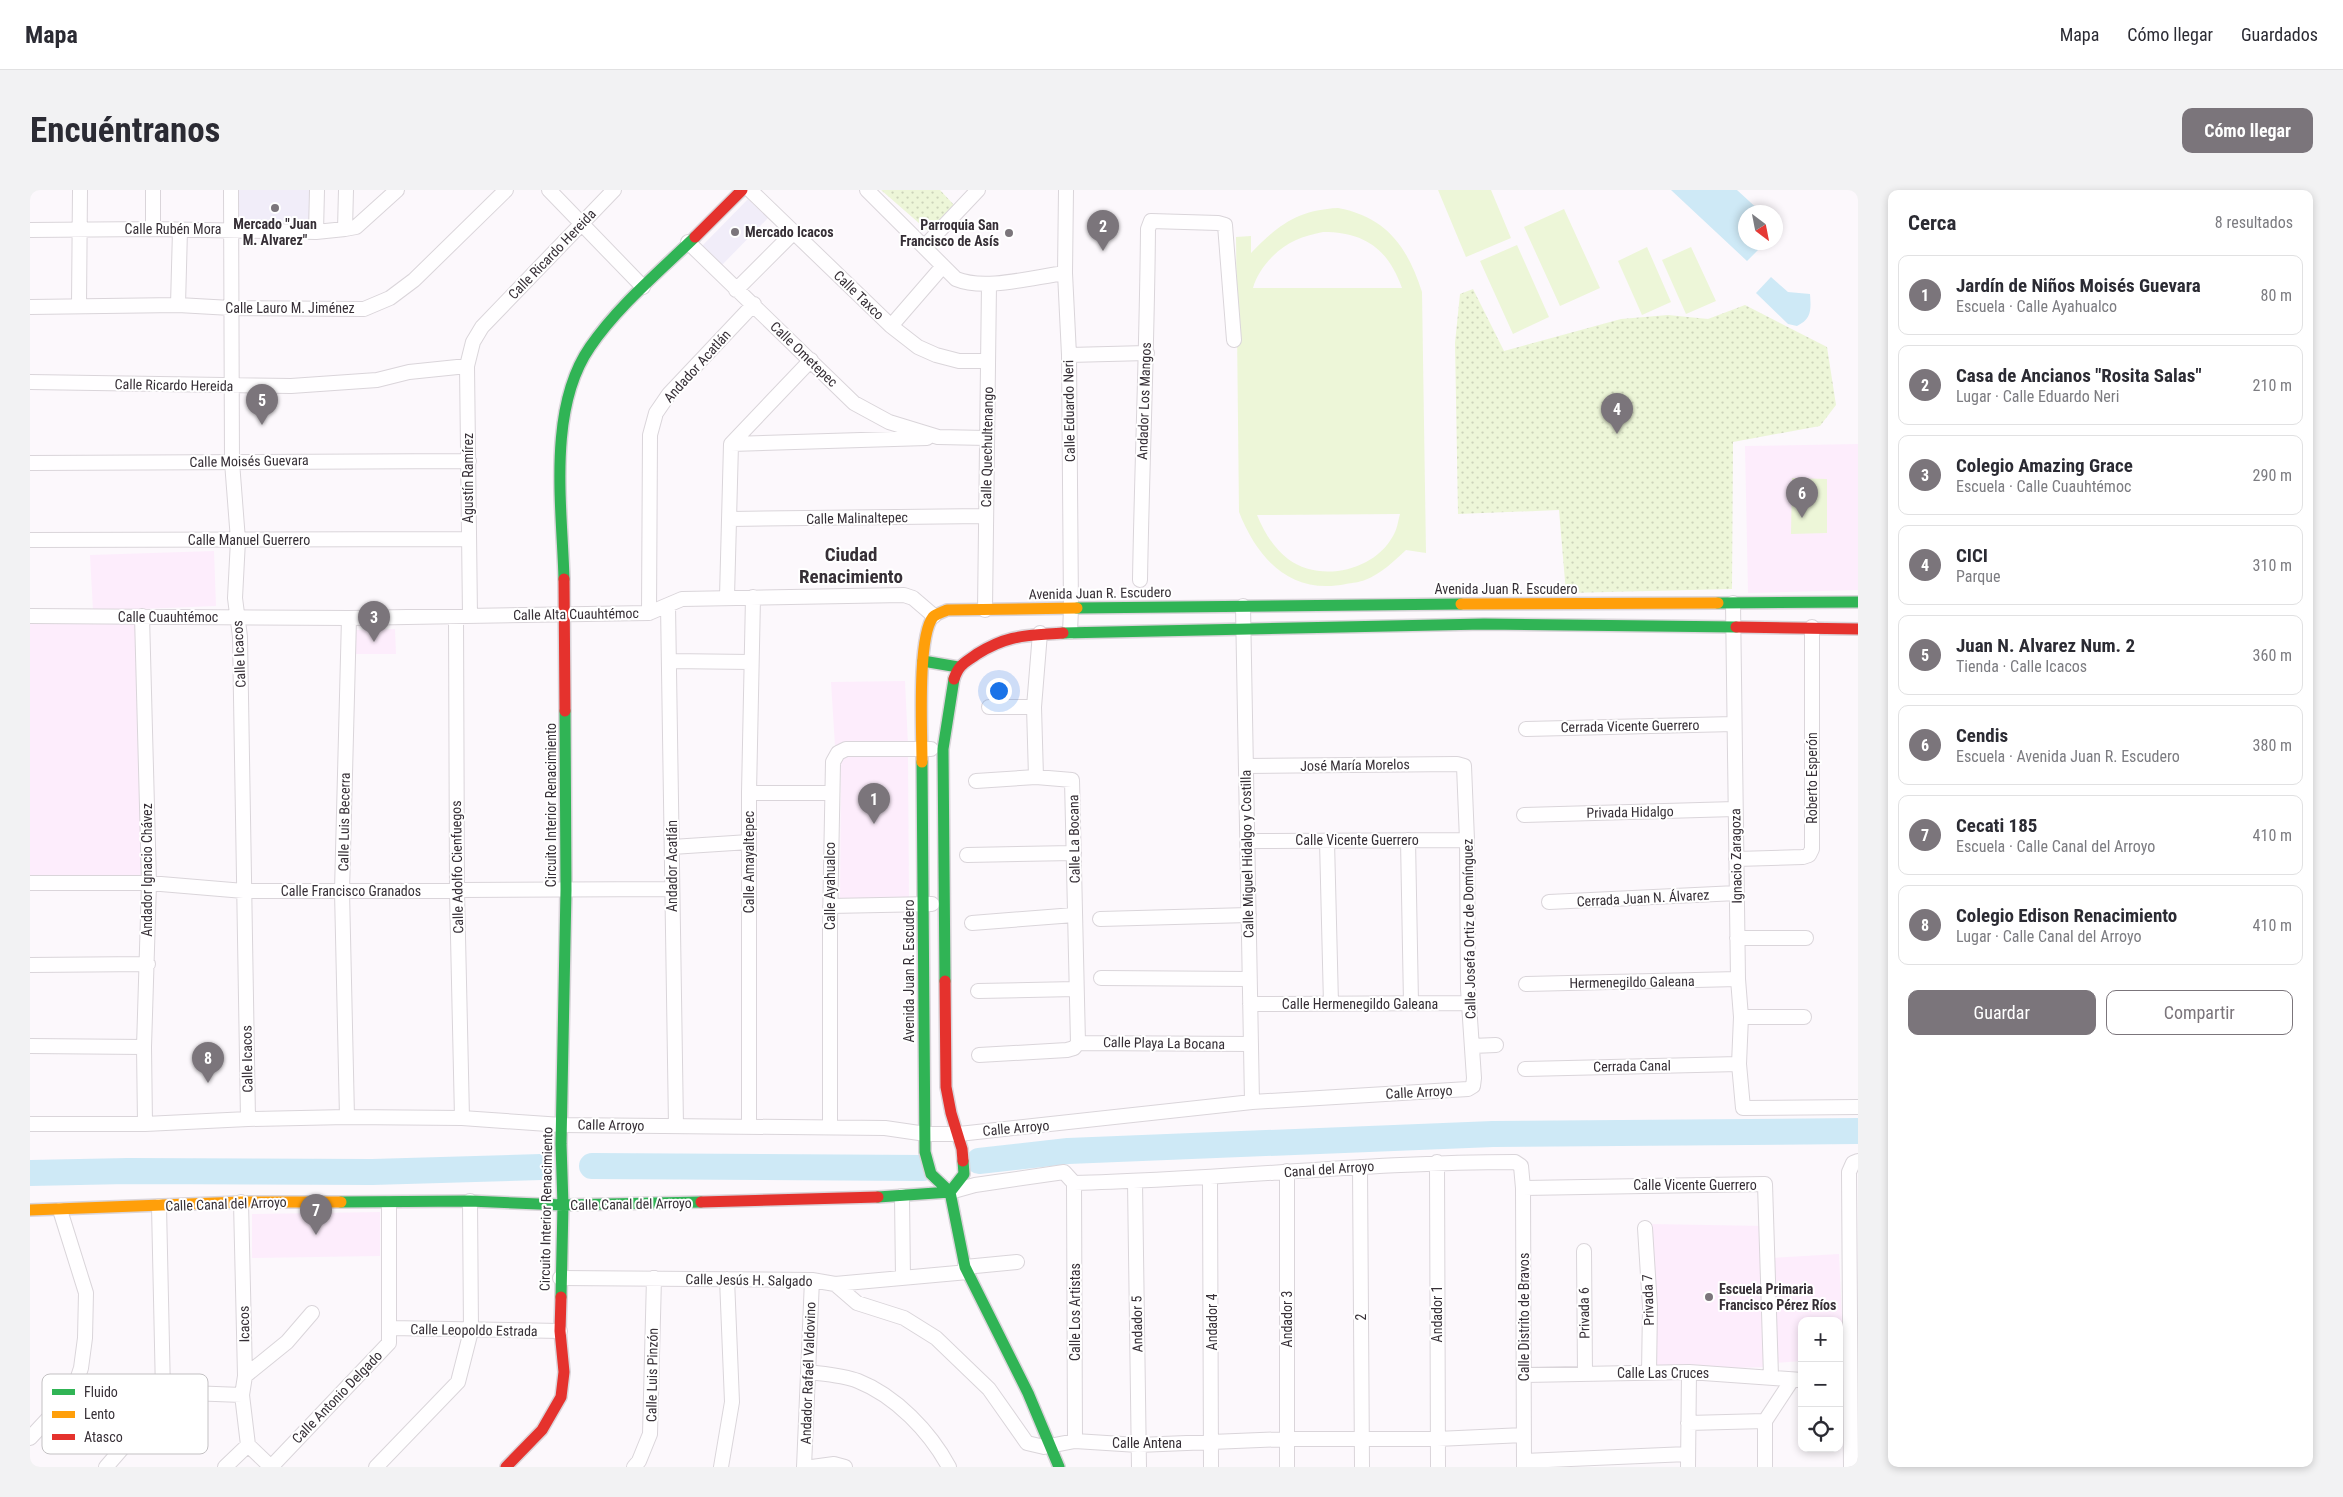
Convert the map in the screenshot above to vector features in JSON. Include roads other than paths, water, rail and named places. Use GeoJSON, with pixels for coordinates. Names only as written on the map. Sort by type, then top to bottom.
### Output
{"type":"FeatureCollection","features":[{"type":"Feature","properties":{"kind":"main road","name":"Circuito Interior Renacimiento"},"geometry":{"type":"LineString","coordinates":[[506,1467],[542,1430],[561,1397],[564,1372],[560,1332],[566,890],[565,614],[560,449],[562,421],[575,374],[589,348],[611,320],[742,190]]}},
{"type":"Feature","properties":{"kind":"main road","name":"Avenida Juan R. Escudero"},"geometry":{"type":"LineString","coordinates":[[958,667],[951,686],[935,712],[922,749],[924,1110],[926,1134],[924,1154],[931,1177],[937,1185],[950,1192],[964,1174],[959,1134],[951,1112],[946,1087],[944,749],[935,712],[923,662],[926,632],[934,616],[947,610],[1331,605],[1858,602]]}},
{"type":"Feature","properties":{"kind":"main road"},"geometry":{"type":"LineString","coordinates":[[1484,604],[1484,624]]}},
{"type":"Feature","properties":{"kind":"main road"},"geometry":{"type":"LineString","coordinates":[[1329,627],[1331,605]]}},
{"type":"Feature","properties":{"kind":"main road"},"geometry":{"type":"LineString","coordinates":[[923,662],[958,667],[996,642],[1012,637],[1040,633],[1484,624],[1858,629]]}},
{"type":"Feature","properties":{"kind":"main road"},"geometry":{"type":"LineString","coordinates":[[950,1192],[967,1269],[1024,1385],[1043,1430],[1047,1447],[1047,1467]]}},
{"type":"Feature","properties":{"kind":"main road","name":"Calle Canal del Arroyo"},"geometry":{"type":"LineString","coordinates":[[30,1210],[241,1202],[470,1201],[563,1205],[902,1196],[950,1192]]}},
{"type":"Feature","properties":{"kind":"main road"},"geometry":{"type":"LineString","coordinates":[[1047,1447],[1060,1467]]}},
{"type":"Feature","properties":{"kind":"street"},"geometry":{"type":"LineString","coordinates":[[79,305],[80,190]]}},
{"type":"Feature","properties":{"kind":"street"},"geometry":{"type":"LineString","coordinates":[[153,190],[153,229]]}},
{"type":"Feature","properties":{"kind":"street","name":"Calle Icacos"},"geometry":{"type":"LineString","coordinates":[[231,190],[232,462],[238,540],[235,598],[240,637],[248,1119]]}},
{"type":"Feature","properties":{"kind":"street"},"geometry":{"type":"LineString","coordinates":[[316,232],[317,190]]}},
{"type":"Feature","properties":{"kind":"street"},"geometry":{"type":"LineString","coordinates":[[345,230],[346,190]]}},
{"type":"Feature","properties":{"kind":"street","name":"Calle Rubén Mora"},"geometry":{"type":"LineString","coordinates":[[30,230],[153,229],[316,232],[345,230],[356,227],[396,190]]}},
{"type":"Feature","properties":{"kind":"street","name":"Calle Lauro M. Jiménez"},"geometry":{"type":"LineString","coordinates":[[30,307],[79,305],[364,309],[390,298],[414,280],[506,190]]}},
{"type":"Feature","properties":{"kind":"street"},"geometry":{"type":"LineString","coordinates":[[549,190],[643,287]]}},
{"type":"Feature","properties":{"kind":"street","name":"Calle Ricardo Hereida"},"geometry":{"type":"LineString","coordinates":[[473,342],[482,327],[614,190]]}},
{"type":"Feature","properties":{"kind":"street","name":"Calle Taxco"},"geometry":{"type":"LineString","coordinates":[[750,190],[891,326],[918,347],[936,356],[958,360],[988,361]]}},
{"type":"Feature","properties":{"kind":"street"},"geometry":{"type":"LineString","coordinates":[[867,190],[956,279],[968,284],[989,284],[1065,273]]}},
{"type":"Feature","properties":{"kind":"street"},"geometry":{"type":"LineString","coordinates":[[924,247],[978,190]]}},
{"type":"Feature","properties":{"kind":"street","name":"Calle Eduardo Neri"},"geometry":{"type":"LineString","coordinates":[[1066,190],[1065,273],[1069,355],[1072,609],[1070,632]]}},
{"type":"Feature","properties":{"kind":"street","name":"Andador Los Mangos"},"geometry":{"type":"LineString","coordinates":[[1140,580],[1143,407],[1147,354],[1148,229],[1151,221],[1218,223],[1224,225],[1234,340]]}},
{"type":"Feature","properties":{"kind":"street"},"geometry":{"type":"LineString","coordinates":[[178,306],[180,230]]}},
{"type":"Feature","properties":{"kind":"street"},"geometry":{"type":"LineString","coordinates":[[736,290],[794,232]]}},
{"type":"Feature","properties":{"kind":"street","name":"Calle Ometepec"},"geometry":{"type":"LineString","coordinates":[[688,242],[854,403],[889,422],[938,438]]}},
{"type":"Feature","properties":{"kind":"street"},"geometry":{"type":"LineString","coordinates":[[891,326],[943,266]]}},
{"type":"Feature","properties":{"kind":"street","name":"Calle Quechultenango"},"geometry":{"type":"LineString","coordinates":[[985,610],[989,284]]}},
{"type":"Feature","properties":{"kind":"street","name":"Andador Acatlán"},"geometry":{"type":"LineString","coordinates":[[649,613],[650,435],[656,412],[669,394],[754,304]]}},
{"type":"Feature","properties":{"kind":"street","name":"Agustín Ramírez"},"geometry":{"type":"LineString","coordinates":[[463,616],[469,539],[467,366],[473,342]]}},
{"type":"Feature","properties":{"kind":"street"},"geometry":{"type":"LineString","coordinates":[[1069,355],[1147,354]]}},
{"type":"Feature","properties":{"kind":"street"},"geometry":{"type":"LineString","coordinates":[[727,597],[731,444],[811,360]]}},
{"type":"Feature","properties":{"kind":"street","name":"Calle Ricardo Hereida"},"geometry":{"type":"LineString","coordinates":[[30,382],[291,386],[377,380],[409,372],[467,366]]}},
{"type":"Feature","properties":{"kind":"street","name":"Calle Ometepec"},"geometry":{"type":"LineString","coordinates":[[731,444],[987,438]]}},
{"type":"Feature","properties":{"kind":"street","name":"Calle Moisés Guevara"},"geometry":{"type":"LineString","coordinates":[[30,463],[469,461]]}},
{"type":"Feature","properties":{"kind":"street","name":"Calle Malinaltepec"},"geometry":{"type":"LineString","coordinates":[[730,520],[985,516]]}},
{"type":"Feature","properties":{"kind":"street","name":"Calle Manuel Guerrero"},"geometry":{"type":"LineString","coordinates":[[30,540],[469,539]]}},
{"type":"Feature","properties":{"kind":"street","name":"Calle Alta Cuauhtémoc"},"geometry":{"type":"LineString","coordinates":[[463,616],[649,613],[682,599],[904,596],[913,598],[934,616]]}},
{"type":"Feature","properties":{"kind":"street","name":"Calle Amayaltepec"},"geometry":{"type":"LineString","coordinates":[[749,1127],[749,793],[753,597]]}},
{"type":"Feature","properties":{"kind":"street","name":"Ignacio Zaragoza"},"geometry":{"type":"LineString","coordinates":[[1734,603],[1736,893],[1741,1017],[1739,1064],[1743,1108],[1858,1107]]}},
{"type":"Feature","properties":{"kind":"street","name":"Andador Acatlán"},"geometry":{"type":"LineString","coordinates":[[668,605],[676,1126]]}},
{"type":"Feature","properties":{"kind":"street","name":"Calle Miguel Hidalgo y Costilla"},"geometry":{"type":"LineString","coordinates":[[1243,606],[1252,1102]]}},
{"type":"Feature","properties":{"kind":"street","name":"Calle Cuauhtémoc"},"geometry":{"type":"LineString","coordinates":[[30,616],[349,618],[463,616]]}},
{"type":"Feature","properties":{"kind":"street","name":"Andador Ignacio Chávez"},"geometry":{"type":"LineString","coordinates":[[142,616],[149,883],[144,1047],[145,1124]]}},
{"type":"Feature","properties":{"kind":"street","name":"Calle Adolfo Cienfuegos"},"geometry":{"type":"LineString","coordinates":[[462,1118],[457,891],[463,616]]}},
{"type":"Feature","properties":{"kind":"street","name":"Calle Luis Becerra"},"geometry":{"type":"LineString","coordinates":[[347,1117],[342,892],[349,618]]}},
{"type":"Feature","properties":{"kind":"street","name":"Roberto Esperón"},"geometry":{"type":"LineString","coordinates":[[1736,859],[1803,857],[1809,855],[1812,848],[1812,628]]}},
{"type":"Feature","properties":{"kind":"street"},"geometry":{"type":"LineString","coordinates":[[976,780],[1036,777],[1034,707],[1040,633]]}},
{"type":"Feature","properties":{"kind":"street"},"geometry":{"type":"LineString","coordinates":[[669,661],[752,662]]}},
{"type":"Feature","properties":{"kind":"street"},"geometry":{"type":"LineString","coordinates":[[989,707],[1034,707]]}},
{"type":"Feature","properties":{"kind":"street","name":"Cerrada Vicente Guerrero"},"geometry":{"type":"LineString","coordinates":[[1526,729],[1734,724]]}},
{"type":"Feature","properties":{"kind":"street","name":"Calle Ayahualco"},"geometry":{"type":"LineString","coordinates":[[830,1127],[830,906],[833,762],[838,753],[846,749],[944,749]]}},
{"type":"Feature","properties":{"kind":"street","name":"José María Morelos"},"geometry":{"type":"LineString","coordinates":[[1246,766],[1457,764],[1464,766]]}},
{"type":"Feature","properties":{"kind":"street","name":"Calle Josefa Ortiz de Domínguez"},"geometry":{"type":"LineString","coordinates":[[1464,766],[1469,1003],[1474,1078],[1473,1086],[1468,1089]]}},
{"type":"Feature","properties":{"kind":"street","name":"Calle La Bocana"},"geometry":{"type":"LineString","coordinates":[[1036,777],[1072,780],[1076,1046]]}},
{"type":"Feature","properties":{"kind":"street"},"geometry":{"type":"LineString","coordinates":[[749,793],[831,792]]}},
{"type":"Feature","properties":{"kind":"street","name":"Privada Hidalgo"},"geometry":{"type":"LineString","coordinates":[[1524,815],[1735,809]]}},
{"type":"Feature","properties":{"kind":"street"},"geometry":{"type":"LineString","coordinates":[[1408,840],[1411,1003]]}},
{"type":"Feature","properties":{"kind":"street","name":"Calle Vicente Guerrero"},"geometry":{"type":"LineString","coordinates":[[1247,841],[1467,840]]}},
{"type":"Feature","properties":{"kind":"street"},"geometry":{"type":"LineString","coordinates":[[1328,841],[1331,1004]]}},
{"type":"Feature","properties":{"kind":"street"},"geometry":{"type":"LineString","coordinates":[[672,847],[749,842]]}},
{"type":"Feature","properties":{"kind":"street"},"geometry":{"type":"LineString","coordinates":[[967,855],[1074,852]]}},
{"type":"Feature","properties":{"kind":"street","name":"Calle Francisco Granados"},"geometry":{"type":"LineString","coordinates":[[30,883],[149,883],[244,890],[342,892],[672,889]]}},
{"type":"Feature","properties":{"kind":"street","name":"Cerrada Juan N. Álvarez"},"geometry":{"type":"LineString","coordinates":[[1549,902],[1736,893]]}},
{"type":"Feature","properties":{"kind":"street"},"geometry":{"type":"LineString","coordinates":[[830,906],[944,904]]}},
{"type":"Feature","properties":{"kind":"street"},"geometry":{"type":"LineString","coordinates":[[972,923],[1074,915]]}},
{"type":"Feature","properties":{"kind":"street"},"geometry":{"type":"LineString","coordinates":[[1100,919],[1248,915]]}},
{"type":"Feature","properties":{"kind":"street"},"geometry":{"type":"LineString","coordinates":[[1737,938],[1806,938]]}},
{"type":"Feature","properties":{"kind":"street"},"geometry":{"type":"LineString","coordinates":[[30,965],[148,964]]}},
{"type":"Feature","properties":{"kind":"street"},"geometry":{"type":"LineString","coordinates":[[1101,978],[1249,979]]}},
{"type":"Feature","properties":{"kind":"street","name":"Hermenegildo Galeana"},"geometry":{"type":"LineString","coordinates":[[1526,984],[1738,979]]}},
{"type":"Feature","properties":{"kind":"street"},"geometry":{"type":"LineString","coordinates":[[978,991],[1076,989]]}},
{"type":"Feature","properties":{"kind":"street","name":"Calle Hermenegildo Galeana"},"geometry":{"type":"LineString","coordinates":[[1250,1004],[1469,1003]]}},
{"type":"Feature","properties":{"kind":"street"},"geometry":{"type":"LineString","coordinates":[[1741,1017],[1804,1017]]}},
{"type":"Feature","properties":{"kind":"street","name":"Calle Playa La Bocana"},"geometry":{"type":"LineString","coordinates":[[979,1055],[1076,1046],[1251,1044]]}},
{"type":"Feature","properties":{"kind":"street"},"geometry":{"type":"LineString","coordinates":[[1472,1046],[1496,1045]]}},
{"type":"Feature","properties":{"kind":"street"},"geometry":{"type":"LineString","coordinates":[[30,1046],[144,1047]]}},
{"type":"Feature","properties":{"kind":"street","name":"Cerrada Canal"},"geometry":{"type":"LineString","coordinates":[[1525,1069],[1739,1064]]}},
{"type":"Feature","properties":{"kind":"street","name":"Calle Arroyo"},"geometry":{"type":"LineString","coordinates":[[562,1125],[885,1128],[926,1134],[959,1134],[1252,1102],[1468,1089]]}},
{"type":"Feature","properties":{"kind":"street"},"geometry":{"type":"LineString","coordinates":[[30,1124],[145,1124],[347,1117],[462,1118],[562,1125]]}},
{"type":"Feature","properties":{"kind":"street","name":"Canal del Arroyo"},"geometry":{"type":"LineString","coordinates":[[1134,1182],[1437,1162],[1515,1162],[1521,1166]]}},
{"type":"Feature","properties":{"kind":"street","name":"Andador 1"},"geometry":{"type":"LineString","coordinates":[[1437,1162],[1438,1467]]}},
{"type":"Feature","properties":{"kind":"street"},"geometry":{"type":"LineString","coordinates":[[1851,1467],[1849,1377],[1853,1273],[1849,1172],[1856,1162]]}},
{"type":"Feature","properties":{"kind":"street","name":"Calle Distrito de Bravos"},"geometry":{"type":"LineString","coordinates":[[1521,1166],[1523,1188],[1524,1464]]}},
{"type":"Feature","properties":{"kind":"street","name":"2"},"geometry":{"type":"LineString","coordinates":[[1360,1167],[1362,1467]]}},
{"type":"Feature","properties":{"kind":"street","name":"Andador 3"},"geometry":{"type":"LineString","coordinates":[[1287,1171],[1287,1467]]}},
{"type":"Feature","properties":{"kind":"street","name":"Calle Canal del Arroyo"},"geometry":{"type":"LineString","coordinates":[[950,1192],[975,1185],[1064,1172],[1074,1183],[1134,1182]]}},
{"type":"Feature","properties":{"kind":"street","name":"Andador 4"},"geometry":{"type":"LineString","coordinates":[[1210,1178],[1211,1467]]}},
{"type":"Feature","properties":{"kind":"street","name":"Andador 5"},"geometry":{"type":"LineString","coordinates":[[1134,1182],[1139,1467]]}},
{"type":"Feature","properties":{"kind":"street","name":"Calle Los Artistas"},"geometry":{"type":"LineString","coordinates":[[1074,1183],[1075,1441]]}},
{"type":"Feature","properties":{"kind":"street","name":"Calle Vicente Guerrero"},"geometry":{"type":"LineString","coordinates":[[1523,1188],[1765,1184],[1772,1376]]}},
{"type":"Feature","properties":{"kind":"street"},"geometry":{"type":"LineString","coordinates":[[902,1196],[903,1278]]}},
{"type":"Feature","properties":{"kind":"street"},"geometry":{"type":"LineString","coordinates":[[376,1467],[458,1382],[470,1331],[470,1201]]}},
{"type":"Feature","properties":{"kind":"street","name":"Icacos"},"geometry":{"type":"LineString","coordinates":[[241,1202],[245,1376],[242,1395],[248,1445]]}},
{"type":"Feature","properties":{"kind":"street","name":"Calle Antonio Delgado"},"geometry":{"type":"LineString","coordinates":[[271,1467],[389,1343],[389,1202]]}},
{"type":"Feature","properties":{"kind":"street"},"geometry":{"type":"LineString","coordinates":[[159,1206],[163,1374]]}},
{"type":"Feature","properties":{"kind":"street"},"geometry":{"type":"LineString","coordinates":[[60,1210],[86,1293],[85,1338],[79,1374]]}},
{"type":"Feature","properties":{"kind":"street","name":"Privada 7"},"geometry":{"type":"LineString","coordinates":[[1645,1228],[1650,1307],[1649,1373]]}},
{"type":"Feature","properties":{"kind":"street","name":"Privada 6"},"geometry":{"type":"LineString","coordinates":[[1584,1251],[1585,1374]]}},
{"type":"Feature","properties":{"kind":"street","name":"Calle Jesús H. Salgado"},"geometry":{"type":"LineString","coordinates":[[560,1278],[812,1280],[835,1284],[903,1278],[1017,1262]]}},
{"type":"Feature","properties":{"kind":"street","name":"Calle Luis Pinzón"},"geometry":{"type":"LineString","coordinates":[[634,1467],[650,1434],[654,1278]]}},
{"type":"Feature","properties":{"kind":"street"},"geometry":{"type":"LineString","coordinates":[[721,1467],[732,1402],[727,1279]]}},
{"type":"Feature","properties":{"kind":"street","name":"Andador Rafaél Valdovino"},"geometry":{"type":"LineString","coordinates":[[804,1467],[812,1280]]}},
{"type":"Feature","properties":{"kind":"street"},"geometry":{"type":"LineString","coordinates":[[835,1284],[857,1303],[904,1318],[936,1338],[989,1389],[1027,1443],[1047,1447]]}},
{"type":"Feature","properties":{"kind":"street"},"geometry":{"type":"LineString","coordinates":[[245,1376],[287,1342],[312,1314]]}},
{"type":"Feature","properties":{"kind":"street","name":"Calle Leopoldo Estrada"},"geometry":{"type":"LineString","coordinates":[[389,1328],[560,1332]]}},
{"type":"Feature","properties":{"kind":"street"},"geometry":{"type":"LineString","coordinates":[[808,1372],[857,1380],[892,1401],[928,1434],[949,1467]]}},
{"type":"Feature","properties":{"kind":"street"},"geometry":{"type":"LineString","coordinates":[[1524,1464],[1688,1461],[1689,1372]]}},
{"type":"Feature","properties":{"kind":"street","name":"Calle Las Cruces"},"geometry":{"type":"LineString","coordinates":[[1524,1375],[1689,1372],[1772,1376],[1797,1380]]}},
{"type":"Feature","properties":{"kind":"street"},"geometry":{"type":"LineString","coordinates":[[1765,1467],[1765,1421],[1797,1380]]}},
{"type":"Feature","properties":{"kind":"street"},"geometry":{"type":"LineString","coordinates":[[208,1394],[242,1395]]}},
{"type":"Feature","properties":{"kind":"street"},"geometry":{"type":"LineString","coordinates":[[1688,1423],[1765,1421]]}},
{"type":"Feature","properties":{"kind":"street"},"geometry":{"type":"LineString","coordinates":[[30,1438],[42,1425]]}},
{"type":"Feature","properties":{"kind":"street","name":"Calle Antena"},"geometry":{"type":"LineString","coordinates":[[1047,1447],[1075,1441],[1138,1445],[1286,1439],[1437,1439],[1524,1435]]}},
{"type":"Feature","properties":{"kind":"street"},"geometry":{"type":"LineString","coordinates":[[225,1467],[248,1445],[271,1467]]}},
{"type":"Feature","properties":{"kind":"street"},"geometry":{"type":"LineString","coordinates":[[106,1467],[117,1454]]}},
{"type":"Feature","properties":{"kind":"street"},"geometry":{"type":"LineString","coordinates":[[812,1467],[834,1464],[845,1467]]}},
{"type":"Feature","properties":{"kind":"water"},"geometry":{"type":"Polygon","coordinates":[[[1671,190],[1737,190],[1753,205],[1738,205],[1738,250],[1758,250],[1747,261],[1671,190]]]}},
{"type":"Feature","properties":{"kind":"water"},"geometry":{"type":"Polygon","coordinates":[[[1771,277],[1788,292],[1810,294],[1810,313],[1797,326],[1788,324],[1756,293],[1771,277]]]}},
{"type":"Feature","properties":{"kind":"waterway"},"geometry":{"type":"LineString","coordinates":[[979,1161],[1068,1151],[1493,1134],[1858,1131]]}},
{"type":"Feature","properties":{"kind":"waterway"},"geometry":{"type":"LineString","coordinates":[[592,1166],[923,1168]]}},
{"type":"Feature","properties":{"kind":"waterway"},"geometry":{"type":"LineString","coordinates":[[30,1173],[128,1171],[372,1172],[541,1167]]}},
{"type":"Feature","properties":{"kind":"place","name":"Mercado \"Juan M. Alvarez\""},"geometry":{"type":"Point","coordinates":[275,208]}},
{"type":"Feature","properties":{"kind":"place","name":"Mercado Icacos"},"geometry":{"type":"Point","coordinates":[735,232]}},
{"type":"Feature","properties":{"kind":"place","name":"Parroquia San Francisco de Asís"},"geometry":{"type":"Point","coordinates":[1009,233]}},
{"type":"Feature","properties":{"kind":"place","name":"Casa de Ancianos \"Rosita Salas\""},"geometry":{"type":"Point","coordinates":[1103,251]}},
{"type":"Feature","properties":{"kind":"place","name":"Juan N. Alvarez Num. 2"},"geometry":{"type":"Point","coordinates":[262,425]}},
{"type":"Feature","properties":{"kind":"place","name":"CICI"},"geometry":{"type":"Point","coordinates":[1617,434]}},
{"type":"Feature","properties":{"kind":"place","name":"Cendis"},"geometry":{"type":"Point","coordinates":[1802,518]}},
{"type":"Feature","properties":{"kind":"place","name":"Colegio Amazing Grace"},"geometry":{"type":"Point","coordinates":[374,642]}},
{"type":"Feature","properties":{"kind":"place","name":"Jardín de Niños Moisés Guevara"},"geometry":{"type":"Point","coordinates":[874,824]}},
{"type":"Feature","properties":{"kind":"place","name":"Colegio Edison Renacimiento"},"geometry":{"type":"Point","coordinates":[208,1083]}},
{"type":"Feature","properties":{"kind":"place","name":"Cecati 185"},"geometry":{"type":"Point","coordinates":[316,1235]}},
{"type":"Feature","properties":{"kind":"place","name":"Escuela Primaria Francisco Pérez Ríos"},"geometry":{"type":"Point","coordinates":[1709,1297]}},
{"type":"Feature","properties":{"kind":"district","name":"Ciudad Renacimiento"},"geometry":{"type":"Point","coordinates":[851,565]}}]}
